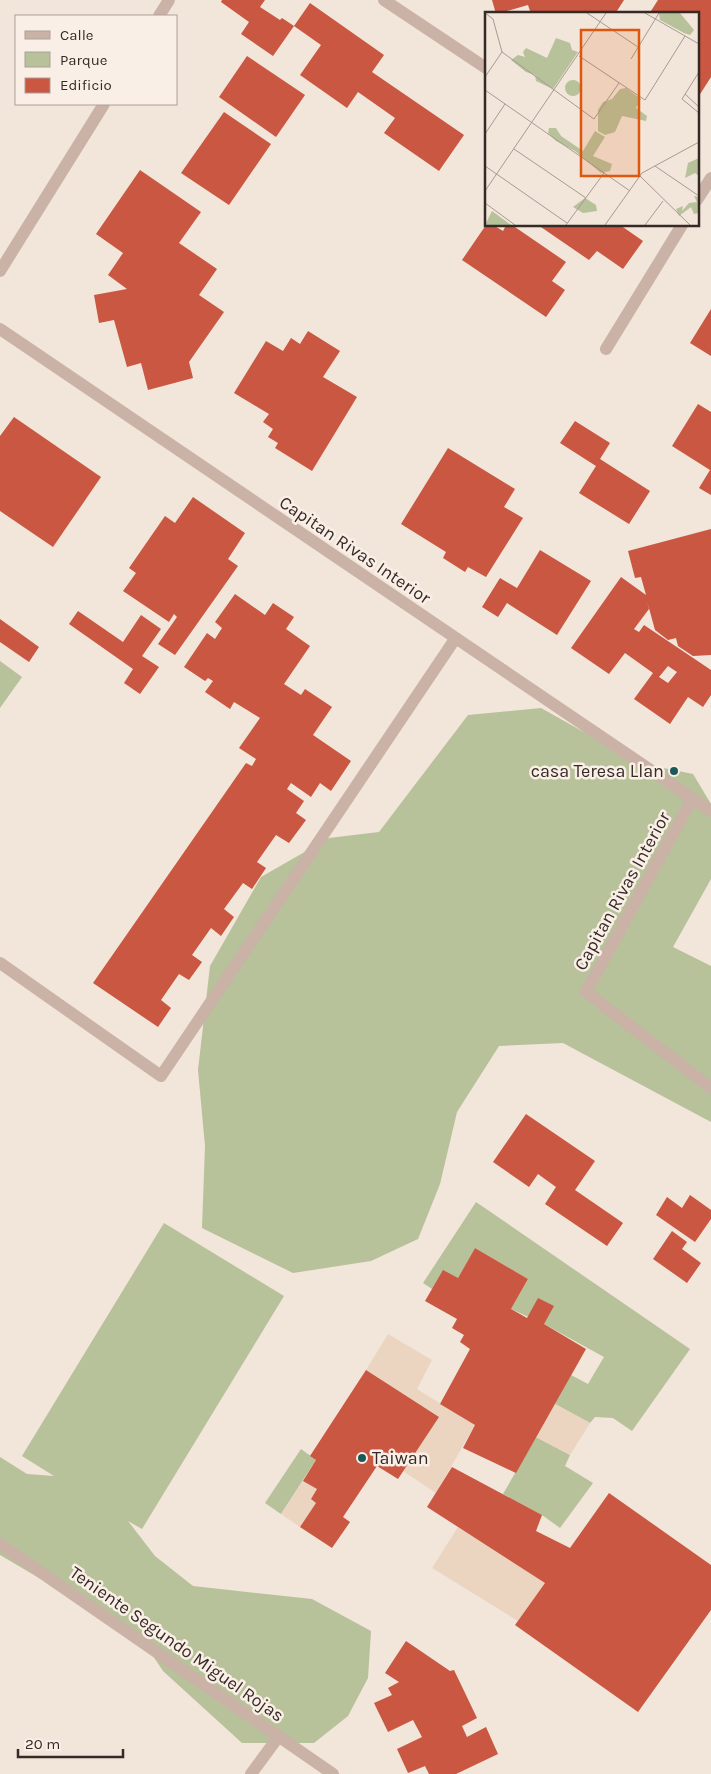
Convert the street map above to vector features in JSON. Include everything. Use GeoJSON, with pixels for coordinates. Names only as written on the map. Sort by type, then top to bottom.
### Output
{"type":"FeatureCollection","features":[{"type":"Feature","properties":{"kind":"street"},"geometry":{"type":"LineString","coordinates":[[160,15],[169,0]]}},
{"type":"Feature","properties":{"kind":"street"},"geometry":{"type":"LineString","coordinates":[[384,0],[485,67]]}},
{"type":"Feature","properties":{"kind":"street"},"geometry":{"type":"LineString","coordinates":[[0,271],[103,105]]}},
{"type":"Feature","properties":{"kind":"street"},"geometry":{"type":"LineString","coordinates":[[698,198],[711,178]]}},
{"type":"Feature","properties":{"kind":"street"},"geometry":{"type":"LineString","coordinates":[[606,350],[681,226]]}},
{"type":"Feature","properties":{"kind":"street","name":"Capitan Rivas Interior"},"geometry":{"type":"LineString","coordinates":[[0,329],[711,811]]}},
{"type":"Feature","properties":{"kind":"street"},"geometry":{"type":"LineString","coordinates":[[0,963],[161,1076],[455,639]]}},
{"type":"Feature","properties":{"kind":"street","name":"Capitan Rivas Interior"},"geometry":{"type":"LineString","coordinates":[[692,799],[586,992],[711,1088]]}},
{"type":"Feature","properties":{"kind":"street","name":"Teniente Segundo Miguel Rojas"},"geometry":{"type":"LineString","coordinates":[[0,1544],[333,1774]]}},
{"type":"Feature","properties":{"kind":"street"},"geometry":{"type":"LineString","coordinates":[[252,1774],[279,1736]]}},
{"type":"Feature","properties":{"kind":"green space"},"geometry":{"type":"Polygon","coordinates":[[[0,661],[22,677],[0,708],[0,661]]]}},
{"type":"Feature","properties":{"kind":"green space"},"geometry":{"type":"Polygon","coordinates":[[[541,708],[639,763],[693,774],[711,804],[711,879],[673,947],[711,966],[711,1122],[563,1043],[499,1046],[457,1112],[440,1184],[418,1239],[371,1261],[293,1273],[202,1228],[205,1146],[198,1070],[210,966],[261,877],[329,838],[379,832],[468,715],[541,708]]]}},
{"type":"Feature","properties":{"kind":"green space"},"geometry":{"type":"Polygon","coordinates":[[[476,1202],[690,1349],[632,1431],[613,1418],[595,1417],[590,1423],[555,1404],[571,1375],[588,1384],[604,1357],[544,1324],[511,1309],[528,1279],[475,1248],[458,1278],[432,1289],[423,1283],[476,1202]]]}},
{"type":"Feature","properties":{"kind":"green space"},"geometry":{"type":"Polygon","coordinates":[[[164,1223],[284,1296],[142,1529],[128,1521],[155,1556],[193,1586],[312,1599],[371,1631],[368,1678],[348,1716],[314,1743],[242,1743],[163,1671],[141,1638],[0,1555],[0,1457],[27,1474],[54,1476],[22,1456],[164,1223]]]}},
{"type":"Feature","properties":{"kind":"green space"},"geometry":{"type":"Polygon","coordinates":[[[536,1437],[570,1455],[565,1466],[593,1483],[560,1528],[542,1515],[503,1494],[536,1437]]]}},
{"type":"Feature","properties":{"kind":"green space"},"geometry":{"type":"Polygon","coordinates":[[[301,1449],[316,1460],[281,1514],[265,1503],[301,1449]]]}},
{"type":"Feature","properties":{"kind":"shaded area"},"geometry":{"type":"Polygon","coordinates":[[[388,1334],[432,1360],[417,1389],[475,1425],[436,1493],[403,1471],[439,1417],[366,1370],[388,1334]]]}},
{"type":"Feature","properties":{"kind":"shaded area"},"geometry":{"type":"Polygon","coordinates":[[[555,1404],[590,1423],[570,1455],[536,1437],[555,1404]]]}},
{"type":"Feature","properties":{"kind":"shaded area"},"geometry":{"type":"Polygon","coordinates":[[[303,1481],[317,1489],[311,1499],[316,1503],[300,1527],[281,1514],[303,1481]]]}},
{"type":"Feature","properties":{"kind":"shaded area"},"geometry":{"type":"Polygon","coordinates":[[[458,1527],[545,1583],[518,1621],[432,1568],[458,1527]]]}},
{"type":"Feature","properties":{"kind":"building"},"geometry":{"type":"Polygon","coordinates":[[[222,0],[265,0],[260,7],[280,20],[282,18],[294,26],[273,56],[241,34],[249,22],[221,2],[222,0]]]}},
{"type":"Feature","properties":{"kind":"building"},"geometry":{"type":"Polygon","coordinates":[[[492,0],[624,0],[616,12],[530,12],[528,5],[503,12],[495,12],[492,0]]]}},
{"type":"Feature","properties":{"kind":"building"},"geometry":{"type":"Polygon","coordinates":[[[658,0],[711,0],[711,77],[698,97],[698,12],[650,12],[658,0]]]}},
{"type":"Feature","properties":{"kind":"building"},"geometry":{"type":"Polygon","coordinates":[[[310,3],[384,55],[372,72],[464,135],[439,171],[384,133],[395,118],[358,92],[347,108],[300,75],[321,45],[294,26],[310,3]]]}},
{"type":"Feature","properties":{"kind":"building"},"geometry":{"type":"Polygon","coordinates":[[[247,56],[305,95],[276,137],[219,97],[247,56]]]}},
{"type":"Feature","properties":{"kind":"building"},"geometry":{"type":"Polygon","coordinates":[[[224,112],[271,144],[229,205],[181,173],[224,112]]]}},
{"type":"Feature","properties":{"kind":"building"},"geometry":{"type":"Polygon","coordinates":[[[140,170],[201,212],[179,243],[217,269],[199,295],[224,312],[189,362],[193,378],[148,390],[141,363],[127,367],[114,320],[99,323],[94,295],[127,289],[108,275],[123,253],[96,234],[140,170]]]}},
{"type":"Feature","properties":{"kind":"building"},"geometry":{"type":"Polygon","coordinates":[[[485,226],[495,226],[503,231],[506,226],[513,226],[566,262],[552,281],[565,290],[546,317],[462,260],[485,226]]]}},
{"type":"Feature","properties":{"kind":"building"},"geometry":{"type":"Polygon","coordinates":[[[539,226],[621,226],[643,241],[623,269],[597,251],[589,260],[539,226]]]}},
{"type":"Feature","properties":{"kind":"building"},"geometry":{"type":"Polygon","coordinates":[[[711,309],[711,356],[690,343],[711,309]]]}},
{"type":"Feature","properties":{"kind":"building"},"geometry":{"type":"Polygon","coordinates":[[[308,331],[340,351],[323,377],[357,397],[312,471],[275,448],[278,443],[268,437],[273,429],[263,422],[269,414],[234,393],[266,341],[283,351],[291,338],[300,344],[308,331]]]}},
{"type":"Feature","properties":{"kind":"building"},"geometry":{"type":"Polygon","coordinates":[[[698,404],[711,412],[711,495],[699,488],[710,470],[672,446],[698,404]]]}},
{"type":"Feature","properties":{"kind":"building"},"geometry":{"type":"Polygon","coordinates":[[[14,417],[101,477],[53,547],[0,511],[0,436],[14,417]]]}},
{"type":"Feature","properties":{"kind":"building"},"geometry":{"type":"Polygon","coordinates":[[[575,421],[610,443],[600,459],[650,491],[629,524],[579,493],[596,466],[560,443],[575,421]]]}},
{"type":"Feature","properties":{"kind":"building"},"geometry":{"type":"Polygon","coordinates":[[[448,448],[515,489],[504,507],[523,518],[486,577],[468,567],[465,572],[443,558],[446,552],[401,524],[448,448]]]}},
{"type":"Feature","properties":{"kind":"building"},"geometry":{"type":"Polygon","coordinates":[[[193,497],[245,533],[228,559],[238,566],[175,655],[158,644],[177,617],[174,614],[169,622],[123,591],[136,573],[129,568],[165,516],[175,523],[193,497]]]}},
{"type":"Feature","properties":{"kind":"building"},"geometry":{"type":"Polygon","coordinates":[[[711,529],[711,655],[693,656],[678,646],[676,638],[668,640],[655,630],[647,601],[649,609],[634,629],[639,632],[644,625],[711,670],[711,695],[703,707],[688,697],[670,724],[634,699],[653,673],[625,653],[609,674],[571,648],[621,577],[646,595],[641,577],[635,578],[628,551],[711,529]],[[668,666],[659,677],[668,683],[677,672],[668,666]]]}},
{"type":"Feature","properties":{"kind":"building"},"geometry":{"type":"Polygon","coordinates":[[[540,550],[591,581],[557,635],[507,603],[498,617],[482,607],[500,578],[517,588],[540,550]]]}},
{"type":"Feature","properties":{"kind":"building"},"geometry":{"type":"Polygon","coordinates":[[[235,594],[265,615],[273,603],[294,617],[286,629],[310,646],[284,684],[301,695],[305,689],[332,707],[313,735],[351,761],[331,791],[320,783],[311,797],[291,783],[287,789],[304,801],[296,813],[306,820],[289,843],[276,835],[257,862],[266,868],[252,889],[243,883],[224,909],[234,917],[221,936],[211,928],[192,955],[202,962],[189,980],[179,974],[161,1000],[171,1008],[158,1027],[93,983],[246,763],[252,766],[256,759],[239,748],[260,718],[234,702],[230,709],[205,692],[213,681],[208,678],[205,681],[184,667],[207,633],[215,639],[222,628],[215,622],[235,594]]]}},
{"type":"Feature","properties":{"kind":"building"},"geometry":{"type":"Polygon","coordinates":[[[78,611],[123,642],[141,615],[161,629],[142,656],[159,667],[140,694],[124,683],[133,669],[69,624],[78,611]]]}},
{"type":"Feature","properties":{"kind":"building"},"geometry":{"type":"Polygon","coordinates":[[[0,619],[39,647],[29,662],[0,642],[0,619]]]}},
{"type":"Feature","properties":{"kind":"building"},"geometry":{"type":"Polygon","coordinates":[[[526,1114],[595,1161],[575,1190],[623,1223],[607,1246],[545,1204],[556,1187],[538,1174],[529,1187],[493,1162],[526,1114]]]}},
{"type":"Feature","properties":{"kind":"building"},"geometry":{"type":"Polygon","coordinates":[[[690,1195],[711,1210],[711,1219],[695,1242],[656,1215],[667,1197],[682,1208],[690,1195]]]}},
{"type":"Feature","properties":{"kind":"building"},"geometry":{"type":"Polygon","coordinates":[[[672,1231],[687,1242],[682,1249],[701,1263],[687,1283],[653,1259],[672,1231]]]}},
{"type":"Feature","properties":{"kind":"building"},"geometry":{"type":"Polygon","coordinates":[[[475,1248],[528,1279],[511,1309],[527,1318],[538,1298],[554,1306],[544,1324],[586,1349],[516,1473],[463,1448],[475,1425],[440,1404],[470,1349],[460,1342],[464,1335],[452,1328],[457,1319],[425,1301],[443,1270],[458,1278],[475,1248]]]}},
{"type":"Feature","properties":{"kind":"building","name":"Taiwan"},"geometry":{"type":"Polygon","coordinates":[[[366,1370],[439,1417],[398,1479],[377,1466],[343,1517],[350,1522],[332,1548],[300,1527],[316,1503],[311,1499],[317,1489],[303,1481],[316,1460],[310,1456],[366,1370]]]}},
{"type":"Feature","properties":{"kind":"building"},"geometry":{"type":"Polygon","coordinates":[[[452,1467],[542,1515],[536,1531],[570,1548],[609,1493],[711,1565],[711,1610],[638,1712],[515,1625],[545,1583],[427,1507],[452,1467]]]}},
{"type":"Feature","properties":{"kind":"building"},"geometry":{"type":"Polygon","coordinates":[[[406,1641],[450,1671],[454,1670],[477,1718],[462,1726],[467,1737],[486,1727],[498,1754],[456,1774],[429,1774],[425,1766],[408,1773],[397,1749],[422,1737],[413,1720],[388,1732],[374,1703],[392,1695],[388,1688],[399,1682],[385,1673],[406,1641]]]}},
{"type":"Feature","properties":{"kind":"place","name":"casa Teresa Llan"},"geometry":{"type":"Point","coordinates":[674,771]}},
{"type":"Feature","properties":{"kind":"place","name":"Taiwan"},"geometry":{"type":"Point","coordinates":[362,1458]}}]}
